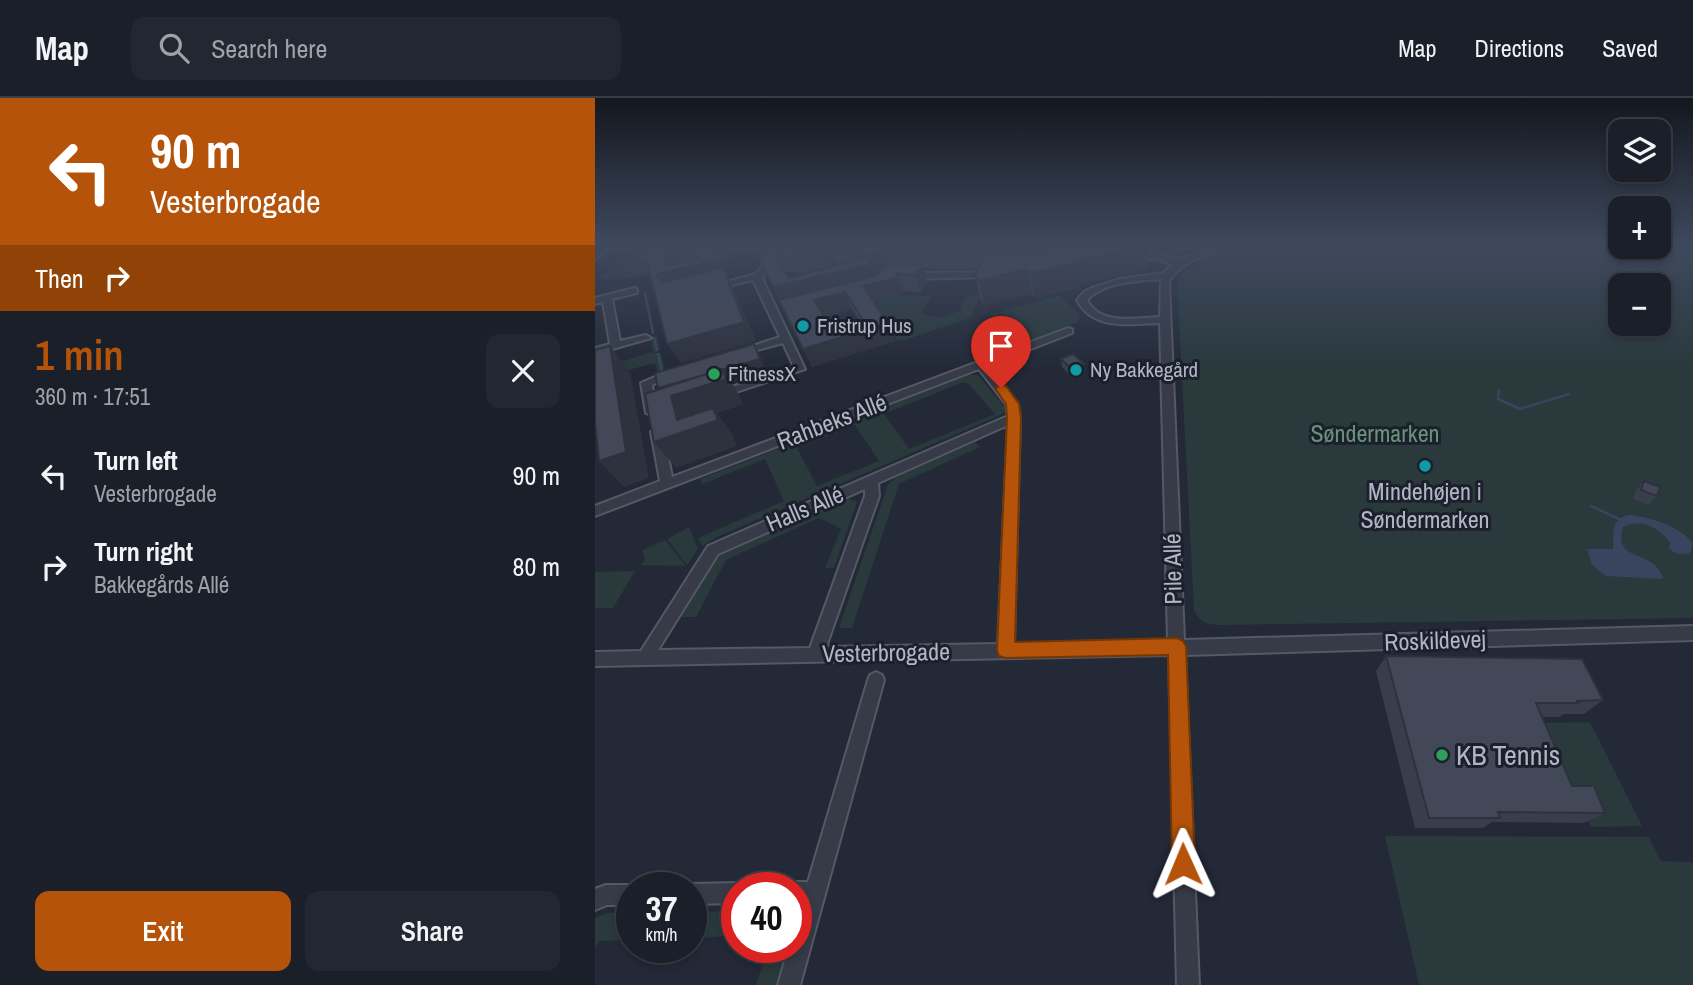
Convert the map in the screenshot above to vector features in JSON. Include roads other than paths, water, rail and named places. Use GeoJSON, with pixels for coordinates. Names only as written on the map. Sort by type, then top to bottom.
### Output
{"type":"FeatureCollection","features":[{"type":"Feature","properties":{"kind":"street"},"geometry":{"type":"LineString","coordinates":[[705,289],[716,286]]}},
{"type":"Feature","properties":{"kind":"street"},"geometry":{"type":"LineString","coordinates":[[708,398],[800,369],[761,286]]}},
{"type":"Feature","properties":{"kind":"street"},"geometry":{"type":"LineString","coordinates":[[1112,286],[1086,294],[1082,300],[1083,306],[1098,319],[1165,320]]}},
{"type":"Feature","properties":{"kind":"street","name":"Pile Allé"},"geometry":{"type":"LineString","coordinates":[[1167,286],[1165,320],[1188,985]]}},
{"type":"Feature","properties":{"kind":"street"},"geometry":{"type":"LineString","coordinates":[[595,301],[634,291]]}},
{"type":"Feature","properties":{"kind":"street"},"geometry":{"type":"LineString","coordinates":[[607,298],[616,346]]}},
{"type":"Feature","properties":{"kind":"street"},"geometry":{"type":"LineString","coordinates":[[774,315],[785,312]]}},
{"type":"Feature","properties":{"kind":"street","name":"Rahbeks Allé"},"geometry":{"type":"LineString","coordinates":[[595,511],[1068,331]]}},
{"type":"Feature","properties":{"kind":"street"},"geometry":{"type":"LineString","coordinates":[[595,351],[646,338]]}},
{"type":"Feature","properties":{"kind":"street"},"geometry":{"type":"LineString","coordinates":[[722,357],[785,339]]}},
{"type":"Feature","properties":{"kind":"street"},"geometry":{"type":"LineString","coordinates":[[981,365],[1012,404],[1014,418],[1006,650]]}},
{"type":"Feature","properties":{"kind":"street"},"geometry":{"type":"LineString","coordinates":[[667,484],[657,415],[646,383],[652,378],[682,369]]}},
{"type":"Feature","properties":{"kind":"street","name":"Halls Allé"},"geometry":{"type":"LineString","coordinates":[[645,658],[713,550],[1014,418]]}},
{"type":"Feature","properties":{"kind":"street"},"geometry":{"type":"LineString","coordinates":[[816,654],[872,496],[871,480]]}},
{"type":"Feature","properties":{"kind":"street","name":"Roskildevej"},"geometry":{"type":"LineString","coordinates":[[1177,646],[1693,633]]}},
{"type":"Feature","properties":{"kind":"street","name":"Vesterbrogade"},"geometry":{"type":"LineString","coordinates":[[595,659],[1177,646]]}},
{"type":"Feature","properties":{"kind":"street"},"geometry":{"type":"LineString","coordinates":[[812,874],[876,680]]}},
{"type":"Feature","properties":{"kind":"street"},"geometry":{"type":"LineString","coordinates":[[595,900],[606,895],[616,895]]}},
{"type":"Feature","properties":{"kind":"street"},"geometry":{"type":"LineString","coordinates":[[789,985],[793,963]]}},
{"type":"Feature","properties":{"kind":"water"},"geometry":{"type":"Polygon","coordinates":[[[1629,515],[1655,520],[1672,527],[1693,543],[1690,553],[1674,552],[1669,548],[1670,542],[1649,526],[1630,524],[1623,527],[1621,536],[1624,548],[1654,564],[1663,577],[1606,576],[1592,565],[1587,549],[1613,549],[1616,523],[1629,515]]]}},
{"type":"Feature","properties":{"kind":"waterway"},"geometry":{"type":"LineString","coordinates":[[645,293],[653,333]]}},
{"type":"Feature","properties":{"kind":"waterway"},"geometry":{"type":"LineString","coordinates":[[654,338],[657,350]]}},
{"type":"Feature","properties":{"kind":"waterway"},"geometry":{"type":"LineString","coordinates":[[658,354],[662,371]]}},
{"type":"Feature","properties":{"kind":"waterway"},"geometry":{"type":"LineString","coordinates":[[1499,390],[1498,399],[1520,409],[1569,394]]}},
{"type":"Feature","properties":{"kind":"waterway"},"geometry":{"type":"LineString","coordinates":[[1591,506],[1619,519]]}},
{"type":"Feature","properties":{"kind":"place","name":"Fristrup Hus"},"geometry":{"type":"Point","coordinates":[803,326]}},
{"type":"Feature","properties":{"kind":"place","name":"Ny Bakkegård"},"geometry":{"type":"Point","coordinates":[1076,370]}},
{"type":"Feature","properties":{"kind":"place","name":"FitnessX"},"geometry":{"type":"Point","coordinates":[714,374]}},
{"type":"Feature","properties":{"kind":"place","name":"Mindehøjen i Søndermarken"},"geometry":{"type":"Point","coordinates":[1425,466]}},
{"type":"Feature","properties":{"kind":"place","name":"KB Tennis"},"geometry":{"type":"Point","coordinates":[1442,755]}},
{"type":"Feature","properties":{"kind":"park label","name":"Søndermarken"},"geometry":{"type":"Point","coordinates":[1375,434]}}]}
